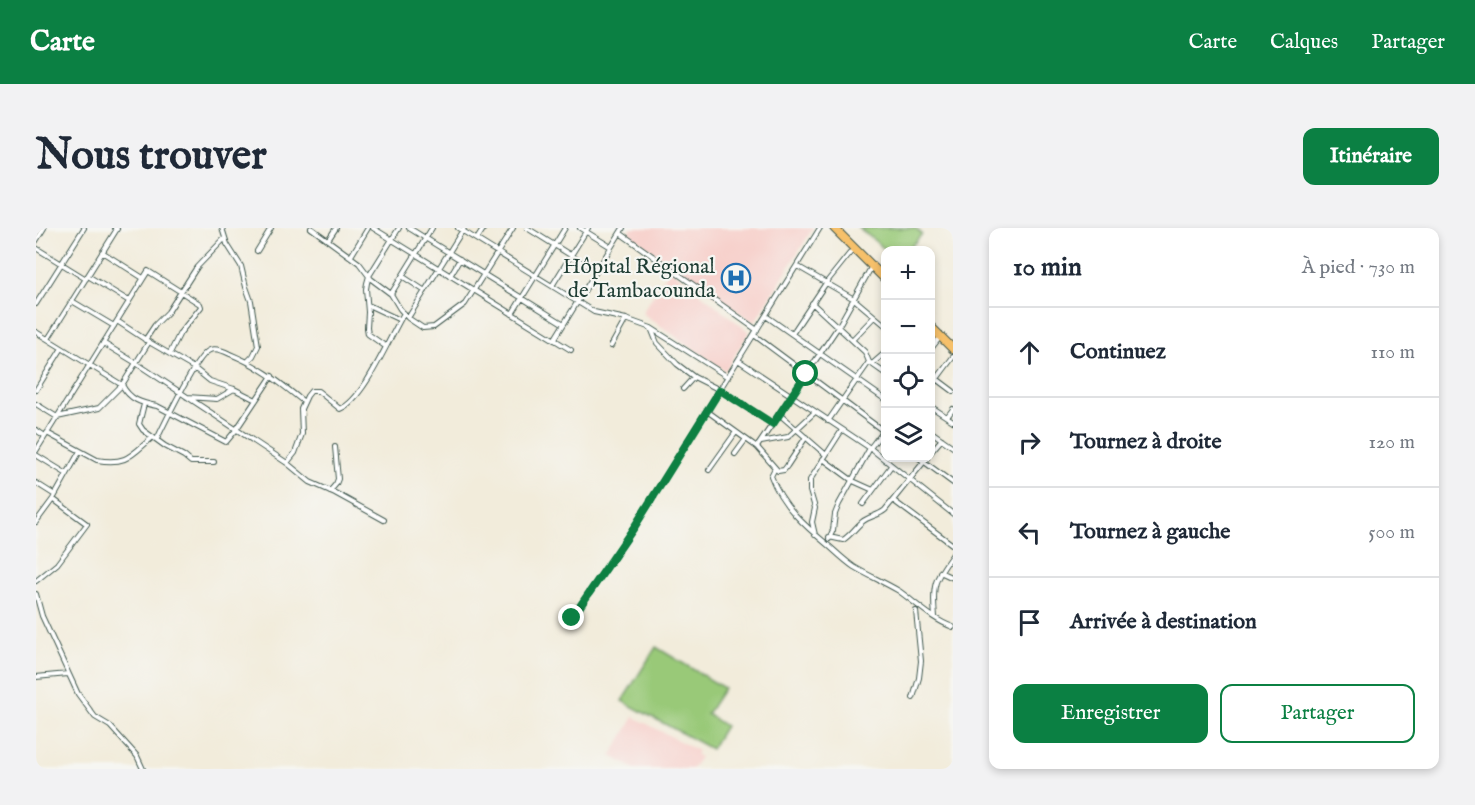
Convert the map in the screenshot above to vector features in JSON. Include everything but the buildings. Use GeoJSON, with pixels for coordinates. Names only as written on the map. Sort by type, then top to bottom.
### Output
{"type":"FeatureCollection","features":[{"type":"Feature","properties":{"kind":"highway"},"geometry":{"type":"LineString","coordinates":[[834,228],[881,276]]}},
{"type":"Feature","properties":{"kind":"highway"},"geometry":{"type":"LineString","coordinates":[[935,331],[953,349]]}},
{"type":"Feature","properties":{"kind":"street"},"geometry":{"type":"LineString","coordinates":[[36,241],[44,228]]}},
{"type":"Feature","properties":{"kind":"street"},"geometry":{"type":"LineString","coordinates":[[36,304],[84,228]]}},
{"type":"Feature","properties":{"kind":"street"},"geometry":{"type":"LineString","coordinates":[[48,339],[116,228]]}},
{"type":"Feature","properties":{"kind":"street"},"geometry":{"type":"LineString","coordinates":[[222,228],[241,266],[251,302],[258,346],[248,361]]}},
{"type":"Feature","properties":{"kind":"street"},"geometry":{"type":"LineString","coordinates":[[311,228],[359,263],[369,276],[391,294],[408,318],[423,328],[434,327],[465,304],[513,228]]}},
{"type":"Feature","properties":{"kind":"street"},"geometry":{"type":"LineString","coordinates":[[328,240],[336,228]]}},
{"type":"Feature","properties":{"kind":"street"},"geometry":{"type":"LineString","coordinates":[[351,256],[368,228]]}},
{"type":"Feature","properties":{"kind":"street"},"geometry":{"type":"LineString","coordinates":[[373,228],[571,351]]}},
{"type":"Feature","properties":{"kind":"street"},"geometry":{"type":"LineString","coordinates":[[385,346],[368,334],[366,290],[369,276],[399,228]]}},
{"type":"Feature","properties":{"kind":"street"},"geometry":{"type":"LineString","coordinates":[[409,228],[564,324]]}},
{"type":"Feature","properties":{"kind":"street"},"geometry":{"type":"LineString","coordinates":[[391,294],[432,228]]}},
{"type":"Feature","properties":{"kind":"street"},"geometry":{"type":"LineString","coordinates":[[477,239],[484,228]]}},
{"type":"Feature","properties":{"kind":"street"},"geometry":{"type":"LineString","coordinates":[[527,228],[596,271]]}},
{"type":"Feature","properties":{"kind":"street"},"geometry":{"type":"LineString","coordinates":[[512,314],[565,228]]}},
{"type":"Feature","properties":{"kind":"street"},"geometry":{"type":"LineString","coordinates":[[580,228],[587,230],[611,247]]}},
{"type":"Feature","properties":{"kind":"street"},"geometry":{"type":"LineString","coordinates":[[554,340],[623,228]]}},
{"type":"Feature","properties":{"kind":"street"},"geometry":{"type":"LineString","coordinates":[[572,618],[635,526],[820,228]]}},
{"type":"Feature","properties":{"kind":"street"},"geometry":{"type":"LineString","coordinates":[[257,251],[269,229]]}},
{"type":"Feature","properties":{"kind":"street"},"geometry":{"type":"LineString","coordinates":[[408,318],[461,229],[594,312],[626,319],[651,328],[728,376]]}},
{"type":"Feature","properties":{"kind":"street"},"geometry":{"type":"LineString","coordinates":[[552,286],[587,230]]}},
{"type":"Feature","properties":{"kind":"street"},"geometry":{"type":"LineString","coordinates":[[620,233],[755,332],[806,374],[881,430]]}},
{"type":"Feature","properties":{"kind":"street"},"geometry":{"type":"LineString","coordinates":[[36,404],[57,417],[99,408],[122,385],[155,325],[168,312],[197,267],[225,238]]}},
{"type":"Feature","properties":{"kind":"street"},"geometry":{"type":"LineString","coordinates":[[36,248],[129,301]]}},
{"type":"Feature","properties":{"kind":"street"},"geometry":{"type":"LineString","coordinates":[[792,334],[826,283],[854,248]]}},
{"type":"Feature","properties":{"kind":"street"},"geometry":{"type":"LineString","coordinates":[[102,252],[144,278]]}},
{"type":"Feature","properties":{"kind":"street"},"geometry":{"type":"LineString","coordinates":[[450,276],[460,260]]}},
{"type":"Feature","properties":{"kind":"street"},"geometry":{"type":"LineString","coordinates":[[797,266],[854,299],[881,322]]}},
{"type":"Feature","properties":{"kind":"street"},"geometry":{"type":"LineString","coordinates":[[759,445],[838,327],[872,266]]}},
{"type":"Feature","properties":{"kind":"street"},"geometry":{"type":"LineString","coordinates":[[67,474],[36,453],[148,271],[181,291],[201,307],[180,333],[170,353]]}},
{"type":"Feature","properties":{"kind":"street"},"geometry":{"type":"LineString","coordinates":[[402,276],[425,291]]}},
{"type":"Feature","properties":{"kind":"street"},"geometry":{"type":"LineString","coordinates":[[72,300],[114,326]]}},
{"type":"Feature","properties":{"kind":"street"},"geometry":{"type":"LineString","coordinates":[[812,303],[865,352],[870,363],[881,371]]}},
{"type":"Feature","properties":{"kind":"street"},"geometry":{"type":"LineString","coordinates":[[367,305],[400,320]]}},
{"type":"Feature","properties":{"kind":"street"},"geometry":{"type":"LineString","coordinates":[[287,464],[295,453],[302,434],[301,417],[304,402],[311,391],[318,391],[340,409],[346,406],[361,390],[404,313]]}},
{"type":"Feature","properties":{"kind":"street"},"geometry":{"type":"LineString","coordinates":[[766,316],[881,397]]}},
{"type":"Feature","properties":{"kind":"street"},"geometry":{"type":"LineString","coordinates":[[852,340],[874,316]]}},
{"type":"Feature","properties":{"kind":"street"},"geometry":{"type":"LineString","coordinates":[[611,346],[626,319]]}},
{"type":"Feature","properties":{"kind":"street"},"geometry":{"type":"LineString","coordinates":[[117,321],[194,368],[210,381],[234,389],[255,400]]}},
{"type":"Feature","properties":{"kind":"street"},"geometry":{"type":"LineString","coordinates":[[651,328],[657,343],[677,364],[694,377],[720,390],[773,424]]}},
{"type":"Feature","properties":{"kind":"street"},"geometry":{"type":"LineString","coordinates":[[36,339],[38,333],[122,385],[132,399],[157,406],[226,442],[272,376]]}},
{"type":"Feature","properties":{"kind":"street"},"geometry":{"type":"LineString","coordinates":[[935,344],[941,336]]}},
{"type":"Feature","properties":{"kind":"street"},"geometry":{"type":"LineString","coordinates":[[103,343],[180,392],[310,482],[384,520]]}},
{"type":"Feature","properties":{"kind":"street"},"geometry":{"type":"LineString","coordinates":[[36,390],[62,348]]}},
{"type":"Feature","properties":{"kind":"street"},"geometry":{"type":"LineString","coordinates":[[36,430],[97,460],[126,459],[155,438],[194,368],[207,351],[212,349],[248,361],[272,376],[304,402]]}},
{"type":"Feature","properties":{"kind":"street"},"geometry":{"type":"LineString","coordinates":[[828,421],[870,363],[882,354]]}},
{"type":"Feature","properties":{"kind":"street"},"geometry":{"type":"LineString","coordinates":[[935,382],[953,357]]}},
{"type":"Feature","properties":{"kind":"street"},"geometry":{"type":"LineString","coordinates":[[738,360],[870,448],[952,512]]}},
{"type":"Feature","properties":{"kind":"street"},"geometry":{"type":"LineString","coordinates":[[683,389],[694,377]]}},
{"type":"Feature","properties":{"kind":"street"},"geometry":{"type":"LineString","coordinates":[[937,379],[953,391]]}},
{"type":"Feature","properties":{"kind":"street"},"geometry":{"type":"LineString","coordinates":[[186,397],[217,399],[234,389]]}},
{"type":"Feature","properties":{"kind":"street"},"geometry":{"type":"LineString","coordinates":[[144,404],[139,424],[143,430],[191,462],[214,462]]}},
{"type":"Feature","properties":{"kind":"street"},"geometry":{"type":"LineString","coordinates":[[934,408],[953,422]]}},
{"type":"Feature","properties":{"kind":"street"},"geometry":{"type":"LineString","coordinates":[[947,417],[953,409]]}},
{"type":"Feature","properties":{"kind":"street"},"geometry":{"type":"LineString","coordinates":[[707,411],[746,439],[759,445],[778,471],[784,470],[806,437]]}},
{"type":"Feature","properties":{"kind":"street"},"geometry":{"type":"LineString","coordinates":[[759,445],[788,437],[815,412]]}},
{"type":"Feature","properties":{"kind":"street"},"geometry":{"type":"LineString","coordinates":[[779,414],[826,455]]}},
{"type":"Feature","properties":{"kind":"street"},"geometry":{"type":"LineString","coordinates":[[814,534],[812,522],[815,508],[810,491],[812,475],[842,430]]}},
{"type":"Feature","properties":{"kind":"street"},"geometry":{"type":"LineString","coordinates":[[709,470],[736,432]]}},
{"type":"Feature","properties":{"kind":"street"},"geometry":{"type":"LineString","coordinates":[[935,434],[953,447]]}},
{"type":"Feature","properties":{"kind":"street"},"geometry":{"type":"LineString","coordinates":[[827,544],[833,530],[837,509],[870,448],[881,435]]}},
{"type":"Feature","properties":{"kind":"street"},"geometry":{"type":"LineString","coordinates":[[735,454],[746,439]]}},
{"type":"Feature","properties":{"kind":"street"},"geometry":{"type":"LineString","coordinates":[[935,447],[942,439]]}},
{"type":"Feature","properties":{"kind":"street"},"geometry":{"type":"LineString","coordinates":[[330,491],[338,479],[335,447]]}},
{"type":"Feature","properties":{"kind":"street"},"geometry":{"type":"LineString","coordinates":[[36,522],[54,497],[80,450]]}},
{"type":"Feature","properties":{"kind":"street"},"geometry":{"type":"LineString","coordinates":[[823,459],[853,481],[873,490]]}},
{"type":"Feature","properties":{"kind":"street"},"geometry":{"type":"LineString","coordinates":[[829,537],[843,540],[869,517],[882,513],[924,462]]}},
{"type":"Feature","properties":{"kind":"street"},"geometry":{"type":"LineString","coordinates":[[928,462],[953,483]]}},
{"type":"Feature","properties":{"kind":"street"},"geometry":{"type":"LineString","coordinates":[[862,504],[891,465]]}},
{"type":"Feature","properties":{"kind":"street"},"geometry":{"type":"LineString","coordinates":[[775,468],[771,476],[780,496],[799,521],[854,567],[900,592],[953,627]]}},
{"type":"Feature","properties":{"kind":"street"},"geometry":{"type":"LineString","coordinates":[[36,483],[87,522],[57,564],[36,581]]}},
{"type":"Feature","properties":{"kind":"street"},"geometry":{"type":"LineString","coordinates":[[894,501],[953,545]]}},
{"type":"Feature","properties":{"kind":"street"},"geometry":{"type":"LineString","coordinates":[[935,617],[933,593],[940,572],[953,554]]}},
{"type":"Feature","properties":{"kind":"street"},"geometry":{"type":"LineString","coordinates":[[940,572],[953,578]]}},
{"type":"Feature","properties":{"kind":"street"},"geometry":{"type":"LineString","coordinates":[[36,594],[42,616],[78,694],[91,712],[110,726],[137,756],[143,769]]}},
{"type":"Feature","properties":{"kind":"street"},"geometry":{"type":"LineString","coordinates":[[912,698],[919,678],[921,661],[916,611]]}},
{"type":"Feature","properties":{"kind":"street"},"geometry":{"type":"LineString","coordinates":[[36,678],[68,674]]}},
{"type":"Feature","properties":{"kind":"shaded area","name":"Hôpital Régional de Tambacounda"},"geometry":{"type":"Polygon","coordinates":[[[631,228],[813,228],[754,323],[628,233],[631,228]]]}},
{"type":"Feature","properties":{"kind":"shaded area"},"geometry":{"type":"Polygon","coordinates":[[[670,269],[749,332],[725,371],[642,313],[670,269]]]}},
{"type":"Feature","properties":{"kind":"shaded area"},"geometry":{"type":"Polygon","coordinates":[[[634,717],[698,751],[696,755],[700,757],[692,769],[635,769],[611,756],[634,717]]]}},
{"type":"Feature","properties":{"kind":"green space"},"geometry":{"type":"Polygon","coordinates":[[[859,228],[915,228],[922,234],[912,246],[881,246],[859,228]]]}},
{"type":"Feature","properties":{"kind":"green space"},"geometry":{"type":"Polygon","coordinates":[[[656,647],[724,688],[707,714],[725,726],[711,749],[622,701],[656,647]]]}},
{"type":"Feature","properties":{"kind":"place","name":"Hôpital Régional de Tambacounda"},"geometry":{"type":"Point","coordinates":[736,278]}},
{"type":"Feature","properties":{"kind":"route"},"geometry":{"type":"LineString","coordinates":[[572,618],[635,526],[720,390],[773,424],[806,374]]}}]}
